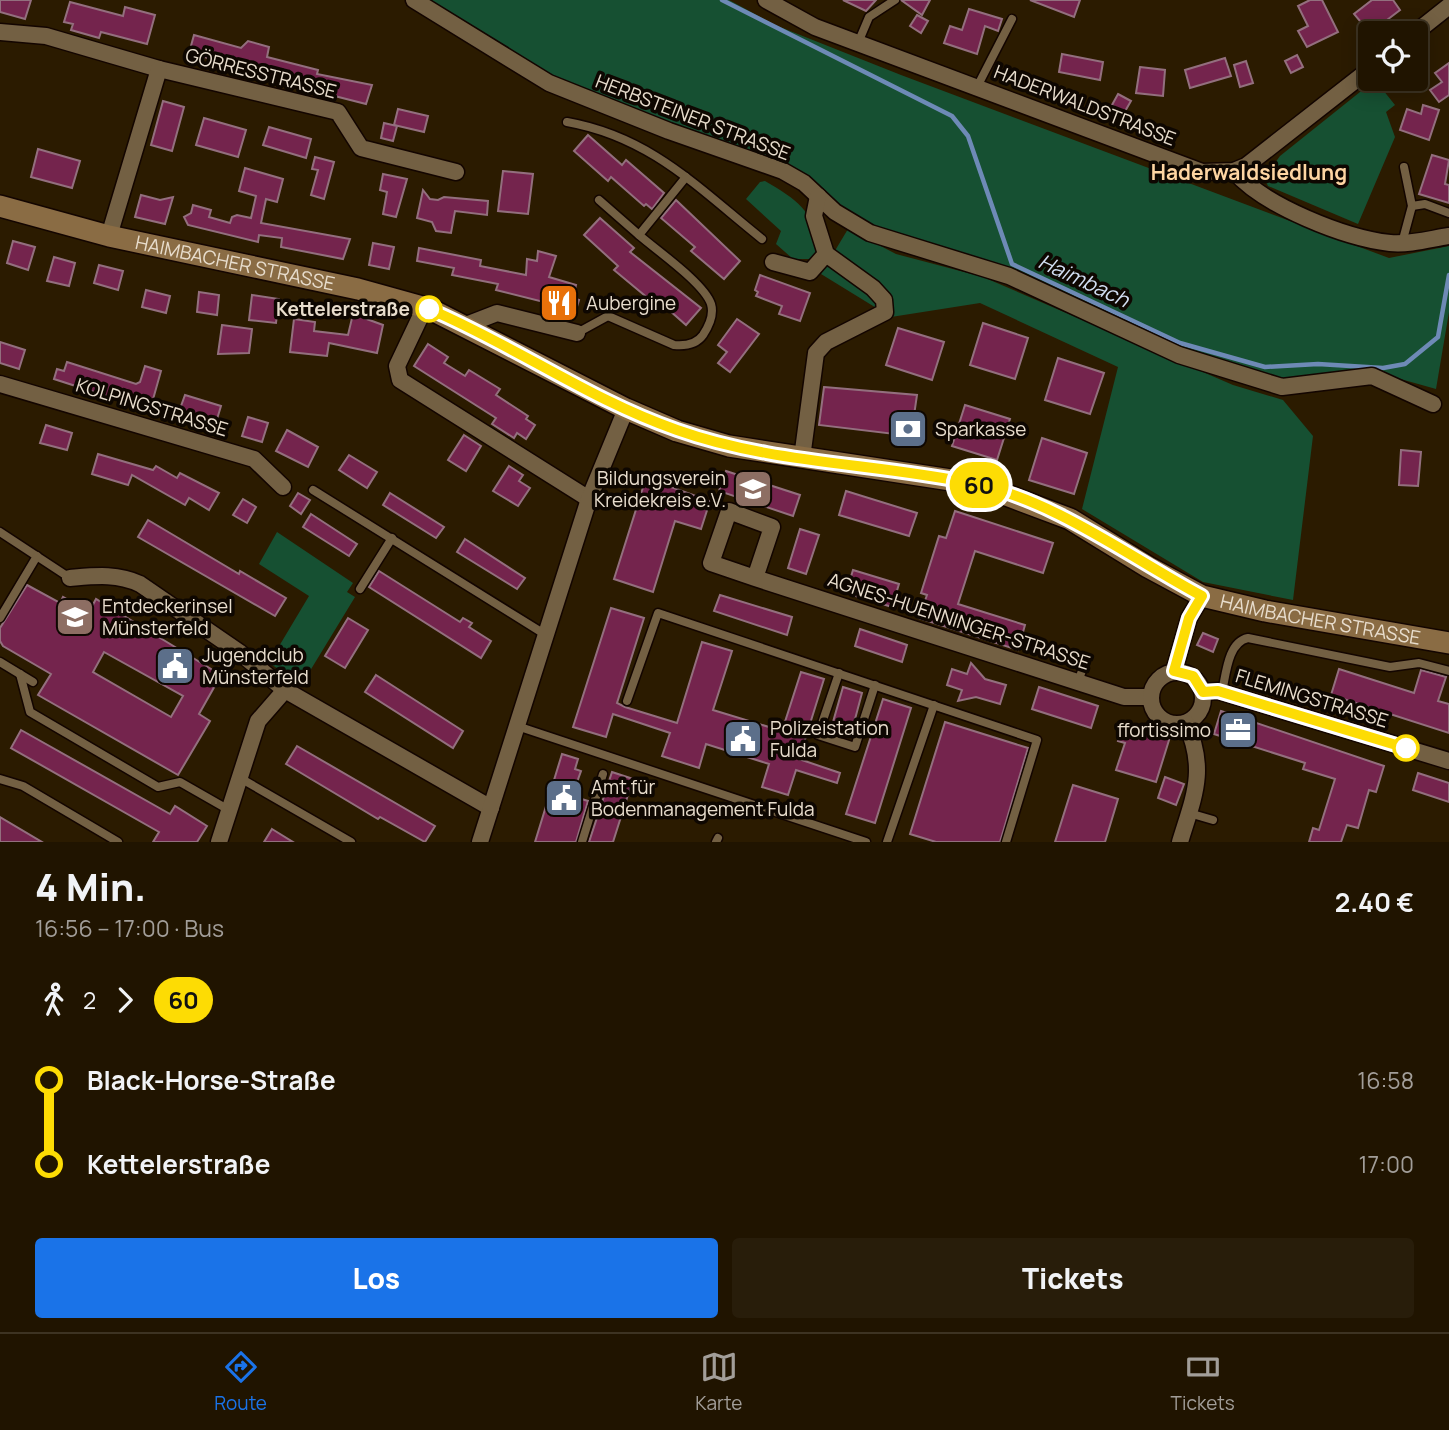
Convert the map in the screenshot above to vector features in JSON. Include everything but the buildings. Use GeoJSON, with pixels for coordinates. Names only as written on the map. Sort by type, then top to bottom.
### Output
{"type":"FeatureCollection","features":[{"type":"Feature","properties":{"kind":"main road","name":"HAIMBACHER STRASSE"},"geometry":{"type":"LineString","coordinates":[[0,206],[110,236],[358,289],[425,307],[466,325],[625,410],[729,446],[977,484],[1070,519],[1147,567],[1202,596],[1265,611],[1449,643]]}},
{"type":"Feature","properties":{"kind":"street","name":"HERBSTEINER STRASSE"},"geometry":{"type":"LineString","coordinates":[[414,0],[549,83],[669,131],[783,172],[818,196],[835,212],[870,233],[1009,276],[1179,355],[1256,382],[1282,387],[1372,376],[1433,404]]}},
{"type":"Feature","properties":{"kind":"street","name":"HADERWALDSTRASSE"},"geometry":{"type":"LineString","coordinates":[[766,0],[815,27],[1202,172],[1234,171]]}},
{"type":"Feature","properties":{"kind":"street"},"geometry":{"type":"LineString","coordinates":[[1428,24],[1445,13]]}},
{"type":"Feature","properties":{"kind":"street","name":"GÖRRESSTRASSE"},"geometry":{"type":"LineString","coordinates":[[0,32],[46,36],[159,69],[338,112],[360,148],[456,172]]}},
{"type":"Feature","properties":{"kind":"street","name":"GÖRRESSTRASSE"},"geometry":{"type":"LineString","coordinates":[[110,236],[159,69]]}},
{"type":"Feature","properties":{"kind":"street"},"geometry":{"type":"LineString","coordinates":[[1358,78],[1256,159],[1234,171],[1252,190],[1283,207],[1361,238],[1402,243],[1449,236]]}},
{"type":"Feature","properties":{"kind":"street"},"geometry":{"type":"LineString","coordinates":[[802,458],[816,353],[825,342],[886,312],[884,300],[873,288],[826,254],[814,216],[818,196]]}},
{"type":"Feature","properties":{"kind":"street"},"geometry":{"type":"LineString","coordinates":[[773,262],[810,272],[826,254]]}},
{"type":"Feature","properties":{"kind":"street"},"geometry":{"type":"LineString","coordinates":[[425,307],[397,366],[400,380],[589,499]]}},
{"type":"Feature","properties":{"kind":"street"},"geometry":{"type":"LineString","coordinates":[[466,325],[497,313],[577,333]]}},
{"type":"Feature","properties":{"kind":"street","name":"KOLPINGSTRASSE"},"geometry":{"type":"LineString","coordinates":[[0,384],[254,459],[283,487]]}},
{"type":"Feature","properties":{"kind":"street"},"geometry":{"type":"LineString","coordinates":[[480,842],[589,499],[625,410]]}},
{"type":"Feature","properties":{"kind":"street","name":"AGNES-HUENNINGER-STRASSE"},"geometry":{"type":"LineString","coordinates":[[755,578],[772,527],[729,511],[711,563],[755,578],[1124,697],[1150,697]]}},
{"type":"Feature","properties":{"kind":"street"},"geometry":{"type":"LineString","coordinates":[[70,578],[103,575],[124,577],[140,584],[239,652],[285,690],[491,808]]}},
{"type":"Feature","properties":{"kind":"street"},"geometry":{"type":"LineString","coordinates":[[1174,671],[1189,618],[1202,596]]}},
{"type":"Feature","properties":{"kind":"street"},"geometry":{"type":"LineString","coordinates":[[1174,671],[1193,676],[1203,692],[1200,711],[1186,723],[1175,725],[1157,716],[1150,697],[1153,685],[1162,676],[1174,671]]}},
{"type":"Feature","properties":{"kind":"street"},"geometry":{"type":"LineString","coordinates":[[219,842],[258,721],[285,690]]}},
{"type":"Feature","properties":{"kind":"street","name":"FLEMINGSTRASSE"},"geometry":{"type":"LineString","coordinates":[[1203,692],[1222,692],[1449,761]]}},
{"type":"Feature","properties":{"kind":"street"},"geometry":{"type":"LineString","coordinates":[[1180,842],[1199,770],[1196,746],[1186,723]]}},
{"type":"Feature","properties":{"kind":"lane"},"geometry":{"type":"LineString","coordinates":[[858,43],[869,17],[895,0]]}},
{"type":"Feature","properties":{"kind":"lane"},"geometry":{"type":"LineString","coordinates":[[977,87],[1012,19]]}},
{"type":"Feature","properties":{"kind":"lane"},"geometry":{"type":"LineString","coordinates":[[567,122],[592,126],[631,140],[686,177],[762,239]]}},
{"type":"Feature","properties":{"kind":"lane"},"geometry":{"type":"LineString","coordinates":[[1402,243],[1412,206],[1404,167]]}},
{"type":"Feature","properties":{"kind":"lane"},"geometry":{"type":"LineString","coordinates":[[639,235],[686,177]]}},
{"type":"Feature","properties":{"kind":"lane"},"geometry":{"type":"LineString","coordinates":[[577,333],[608,316],[674,345],[685,346],[701,338],[711,320],[711,304],[700,288],[599,200]]}},
{"type":"Feature","properties":{"kind":"lane"},"geometry":{"type":"LineString","coordinates":[[1412,206],[1425,204],[1449,214]]}},
{"type":"Feature","properties":{"kind":"lane"},"geometry":{"type":"LineString","coordinates":[[313,490],[545,635]]}},
{"type":"Feature","properties":{"kind":"lane"},"geometry":{"type":"LineString","coordinates":[[0,532],[70,578]]}},
{"type":"Feature","properties":{"kind":"lane"},"geometry":{"type":"LineString","coordinates":[[360,589],[392,538]]}},
{"type":"Feature","properties":{"kind":"lane"},"geometry":{"type":"LineString","coordinates":[[0,618],[37,556]]}},
{"type":"Feature","properties":{"kind":"lane"},"geometry":{"type":"LineString","coordinates":[[627,701],[658,613],[1037,740],[1006,842]]}},
{"type":"Feature","properties":{"kind":"lane"},"geometry":{"type":"LineString","coordinates":[[1222,692],[1237,642],[1248,638],[1391,667],[1419,663],[1449,671]]}},
{"type":"Feature","properties":{"kind":"lane"},"geometry":{"type":"LineString","coordinates":[[0,662],[33,682]]}},
{"type":"Feature","properties":{"kind":"lane"},"geometry":{"type":"LineString","coordinates":[[1079,682],[1084,665]]}},
{"type":"Feature","properties":{"kind":"lane"},"geometry":{"type":"LineString","coordinates":[[838,673],[818,734],[855,747],[875,685]]}},
{"type":"Feature","properties":{"kind":"lane"},"geometry":{"type":"LineString","coordinates":[[20,674],[30,712],[158,787],[180,782],[229,810]]}},
{"type":"Feature","properties":{"kind":"lane"},"geometry":{"type":"LineString","coordinates":[[887,842],[934,705]]}},
{"type":"Feature","properties":{"kind":"lane"},"geometry":{"type":"LineString","coordinates":[[517,726],[866,842]]}},
{"type":"Feature","properties":{"kind":"lane"},"geometry":{"type":"LineString","coordinates":[[582,842],[603,774]]}},
{"type":"Feature","properties":{"kind":"lane"},"geometry":{"type":"LineString","coordinates":[[240,778],[351,842]]}},
{"type":"Feature","properties":{"kind":"lane"},"geometry":{"type":"LineString","coordinates":[[0,779],[23,786],[118,842]]}},
{"type":"Feature","properties":{"kind":"lane"},"geometry":{"type":"LineString","coordinates":[[1189,813],[1213,820]]}},
{"type":"Feature","properties":{"kind":"green space"},"geometry":{"type":"Polygon","coordinates":[[[406,0],[729,0],[775,25],[901,75],[1389,258],[1449,246],[1449,312],[1436,389],[1372,371],[1276,381],[1176,354],[1047,294],[861,227],[781,177],[569,88],[406,0]]]}},
{"type":"Feature","properties":{"kind":"green space"},"geometry":{"type":"Polygon","coordinates":[[[1361,91],[1384,91],[1395,105],[1386,112],[1395,137],[1358,224],[1268,186],[1264,178],[1280,156],[1361,91]]]}},
{"type":"Feature","properties":{"kind":"green space"},"geometry":{"type":"Polygon","coordinates":[[[765,181],[795,200],[808,215],[822,247],[811,259],[793,259],[776,244],[781,231],[746,199],[760,182],[765,181]]]}},
{"type":"Feature","properties":{"kind":"green space"},"geometry":{"type":"Polygon","coordinates":[[[848,229],[896,254],[983,277],[1233,385],[1283,400],[1313,436],[1293,600],[1203,582],[1082,509],[1118,367],[980,303],[891,317],[821,274],[848,229]]]}},
{"type":"Feature","properties":{"kind":"green space"},"geometry":{"type":"Polygon","coordinates":[[[277,532],[353,583],[347,592],[355,597],[302,684],[269,663],[309,596],[259,564],[277,532]]]}},
{"type":"Feature","properties":{"kind":"waterway","name":"Haimbach"},"geometry":{"type":"LineString","coordinates":[[722,0],[952,116],[968,136],[1012,264],[1180,343],[1265,367],[1318,364],[1383,368],[1405,364],[1438,337],[1449,275]]}},
{"type":"Feature","properties":{"kind":"bus line","name":"60"},"geometry":{"type":"LineString","coordinates":[[429,309],[466,325],[625,410],[677,430],[729,446],[977,484],[1070,519],[1147,567],[1202,596],[1189,618],[1178,649],[1174,671],[1193,676],[1203,692],[1218,691],[1406,748]]}},
{"type":"Feature","properties":{"kind":"place","name":"Aubergine"},"geometry":{"type":"Point","coordinates":[559,303]}},
{"type":"Feature","properties":{"kind":"place","name":"Kettelerstraße"},"geometry":{"type":"Point","coordinates":[429,309]}},
{"type":"Feature","properties":{"kind":"place","name":"Sparkasse"},"geometry":{"type":"Point","coordinates":[908,429]}},
{"type":"Feature","properties":{"kind":"place","name":"Bildungsverein Kreidekreis e.V."},"geometry":{"type":"Point","coordinates":[753,489]}},
{"type":"Feature","properties":{"kind":"place","name":"Entdeckerinsel Münsterfeld"},"geometry":{"type":"Point","coordinates":[75,617]}},
{"type":"Feature","properties":{"kind":"place","name":"Jugendclub Münsterfeld"},"geometry":{"type":"Point","coordinates":[175,666]}},
{"type":"Feature","properties":{"kind":"place","name":"ffortissimo"},"geometry":{"type":"Point","coordinates":[1238,730]}},
{"type":"Feature","properties":{"kind":"place","name":"Polizeistation Fulda"},"geometry":{"type":"Point","coordinates":[743,739]}},
{"type":"Feature","properties":{"kind":"place","name":"Amt für Bodenmanagement Fulda"},"geometry":{"type":"Point","coordinates":[564,798]}},
{"type":"Feature","properties":{"kind":"district","name":"Haderwaldsiedlung"},"geometry":{"type":"Point","coordinates":[1249,172]}}]}
